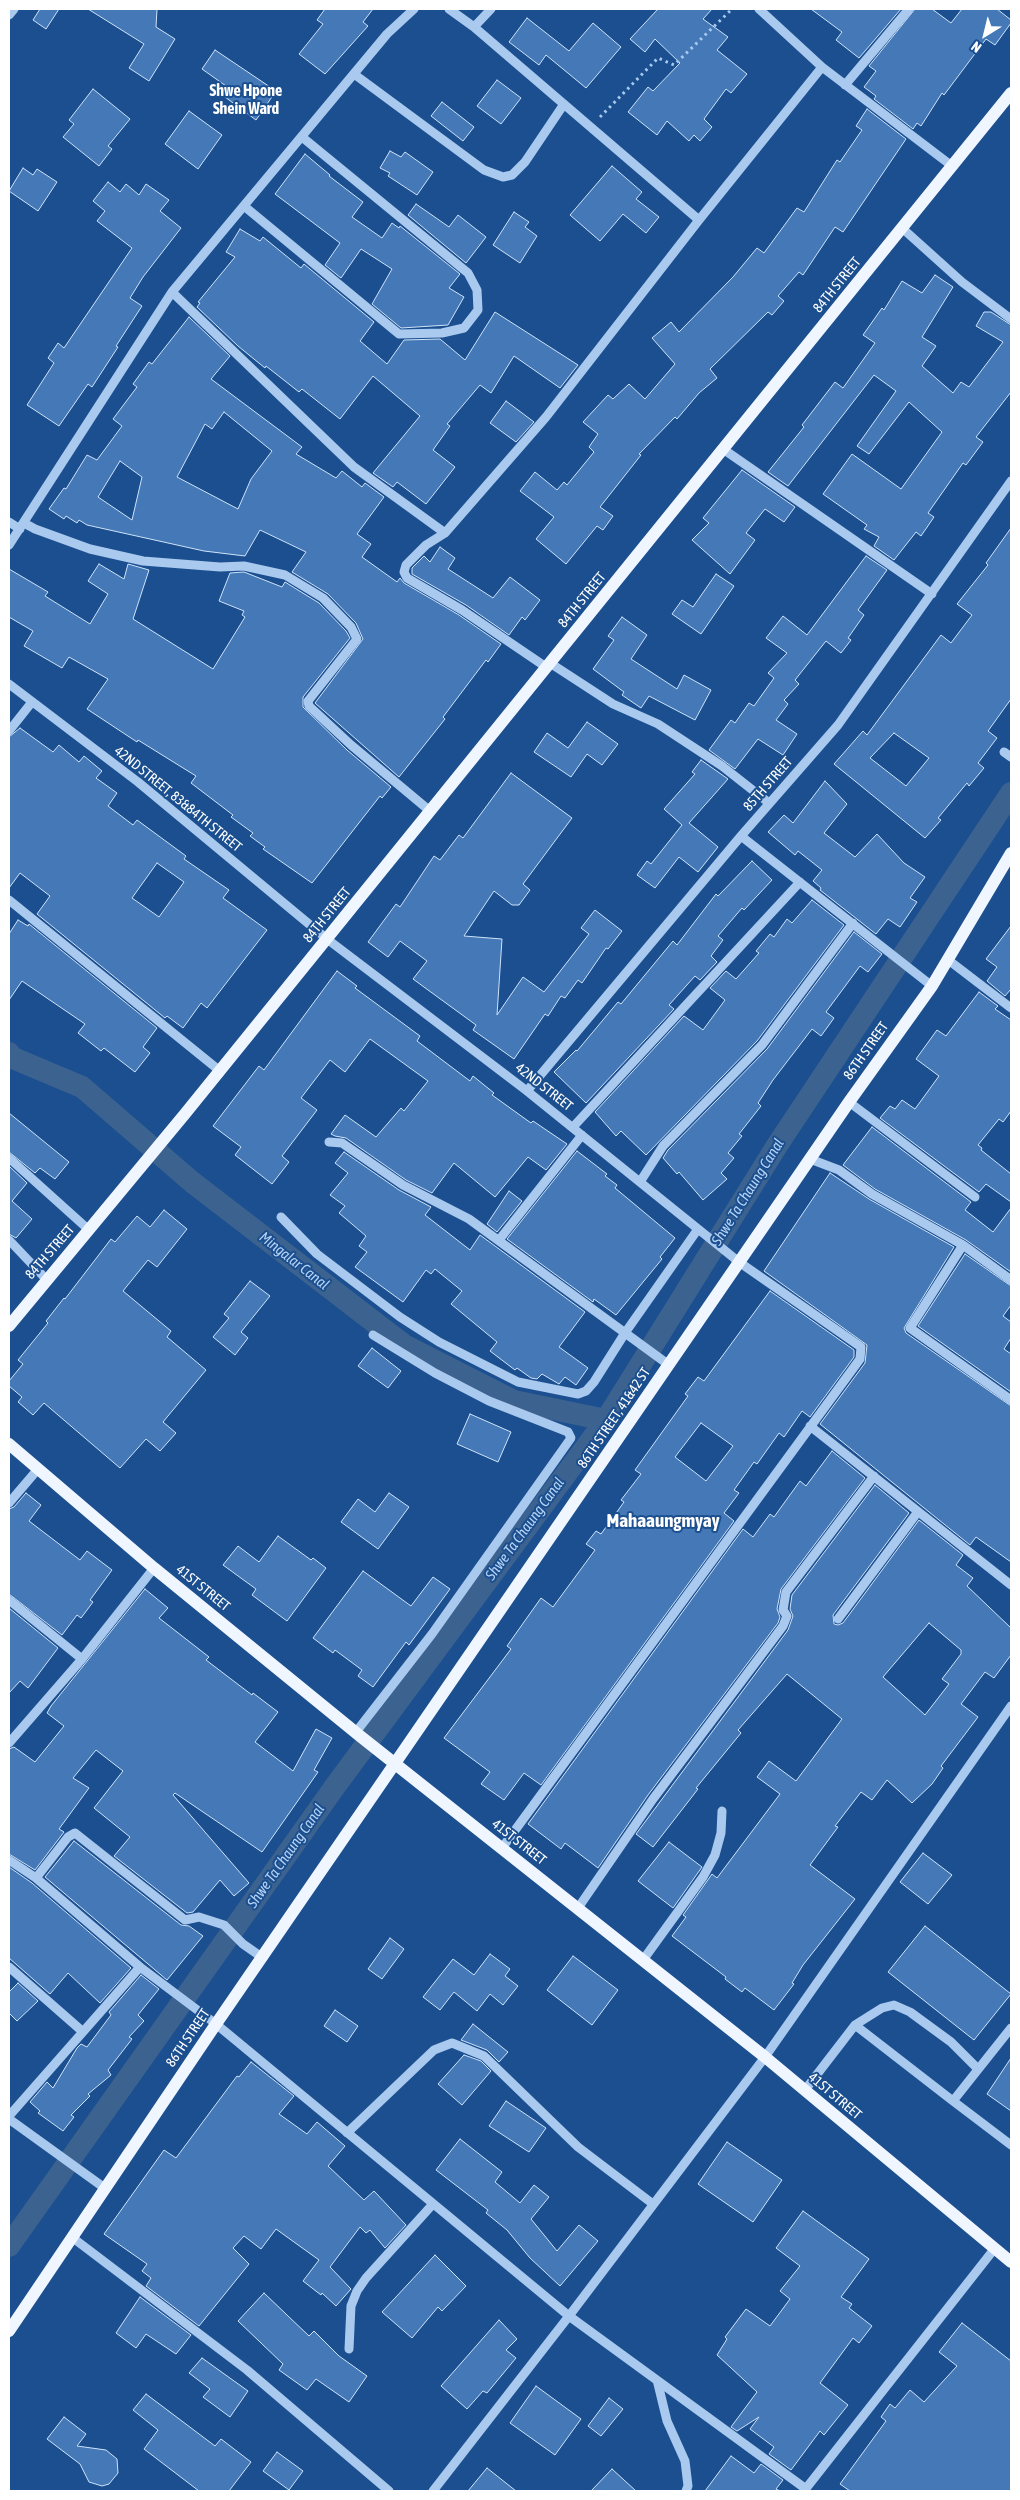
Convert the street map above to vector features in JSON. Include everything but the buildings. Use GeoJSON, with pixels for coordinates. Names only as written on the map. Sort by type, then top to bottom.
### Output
{"type":"FeatureCollection","features":[{"type":"Feature","properties":{"kind":"main road","name":"84TH STREET"},"geometry":{"type":"LineString","coordinates":[[9,1326],[46,1279],[116,1199],[1011,93]]}},
{"type":"Feature","properties":{"kind":"main road","name":"86TH STREET"},"geometry":{"type":"LineString","coordinates":[[739,1262],[849,1102],[932,986],[1011,853]]}},
{"type":"Feature","properties":{"kind":"main road","name":"86TH STREET, 41&42 ST"},"geometry":{"type":"LineString","coordinates":[[392,1762],[739,1262]]}},
{"type":"Feature","properties":{"kind":"main road","name":"41ST STREET"},"geometry":{"type":"LineString","coordinates":[[9,1444],[154,1568],[392,1762],[765,2057],[1011,2262]]}},
{"type":"Feature","properties":{"kind":"main road","name":"86TH STREET"},"geometry":{"type":"LineString","coordinates":[[9,2331],[216,2024],[263,1958],[392,1762]]}},
{"type":"Feature","properties":{"kind":"street"},"geometry":{"type":"LineString","coordinates":[[9,15],[14,9]]}},
{"type":"Feature","properties":{"kind":"street"},"geometry":{"type":"LineString","coordinates":[[449,9],[474,28],[699,220]]}},
{"type":"Feature","properties":{"kind":"street"},"geometry":{"type":"LineString","coordinates":[[474,28],[491,9]]}},
{"type":"Feature","properties":{"kind":"street"},"geometry":{"type":"LineString","coordinates":[[759,9],[822,67],[952,166]]}},
{"type":"Feature","properties":{"kind":"street"},"geometry":{"type":"LineString","coordinates":[[845,85],[909,9]]}},
{"type":"Feature","properties":{"kind":"street"},"geometry":{"type":"LineString","coordinates":[[9,545],[172,292],[407,10]]}},
{"type":"Feature","properties":{"kind":"street"},"geometry":{"type":"LineString","coordinates":[[769,803],[722,766],[658,724],[612,704],[407,578],[404,572],[406,564],[426,545],[445,533],[546,417],[699,220],[822,67]]}},
{"type":"Feature","properties":{"kind":"street"},"geometry":{"type":"LineString","coordinates":[[354,74],[484,170],[503,177],[512,175],[524,162],[564,104]]}},
{"type":"Feature","properties":{"kind":"street"},"geometry":{"type":"LineString","coordinates":[[244,206],[399,334],[442,333],[464,328],[478,310],[477,290],[468,274],[302,137]]}},
{"type":"Feature","properties":{"kind":"street"},"geometry":{"type":"LineString","coordinates":[[902,228],[962,282],[1011,319]]}},
{"type":"Feature","properties":{"kind":"street"},"geometry":{"type":"LineString","coordinates":[[172,292],[354,468],[445,533]]}},
{"type":"Feature","properties":{"kind":"street"},"geometry":{"type":"LineString","coordinates":[[723,449],[932,594]]}},
{"type":"Feature","properties":{"kind":"street","name":"85TH STREET"},"geometry":{"type":"LineString","coordinates":[[527,1091],[741,836],[838,724],[1011,481]]}},
{"type":"Feature","properties":{"kind":"street"},"geometry":{"type":"LineString","coordinates":[[9,522],[35,529],[90,549],[143,561],[220,567],[244,566],[285,575],[323,598],[351,627],[357,639],[308,701],[308,706],[350,745],[430,811]]}},
{"type":"Feature","properties":{"kind":"street","name":"42ND STREET, 83&84TH STREET"},"geometry":{"type":"LineString","coordinates":[[9,684],[138,782],[327,939]]}},
{"type":"Feature","properties":{"kind":"street"},"geometry":{"type":"LineString","coordinates":[[9,731],[32,702]]}},
{"type":"Feature","properties":{"kind":"street"},"geometry":{"type":"LineString","coordinates":[[741,836],[932,986]]}},
{"type":"Feature","properties":{"kind":"street"},"geometry":{"type":"LineString","coordinates":[[573,1128],[800,882]]}},
{"type":"Feature","properties":{"kind":"street"},"geometry":{"type":"LineString","coordinates":[[9,900],[220,1071]]}},
{"type":"Feature","properties":{"kind":"street"},"geometry":{"type":"LineString","coordinates":[[640,1182],[663,1146],[762,1045],[853,923]]}},
{"type":"Feature","properties":{"kind":"street","name":"42ND STREET"},"geometry":{"type":"LineString","coordinates":[[327,939],[527,1091],[739,1262],[861,1348],[860,1359],[810,1426]]}},
{"type":"Feature","properties":{"kind":"street"},"geometry":{"type":"LineString","coordinates":[[947,959],[1011,1008]]}},
{"type":"Feature","properties":{"kind":"street"},"geometry":{"type":"LineString","coordinates":[[849,1102],[976,1197]]}},
{"type":"Feature","properties":{"kind":"street"},"geometry":{"type":"LineString","coordinates":[[499,1240],[582,1135]]}},
{"type":"Feature","properties":{"kind":"street"},"geometry":{"type":"LineString","coordinates":[[329,1142],[342,1143],[404,1185],[469,1219],[669,1364]]}},
{"type":"Feature","properties":{"kind":"street"},"geometry":{"type":"LineString","coordinates":[[9,1158],[89,1230]]}},
{"type":"Feature","properties":{"kind":"street"},"geometry":{"type":"LineString","coordinates":[[810,1159],[839,1170],[872,1194],[963,1245],[1011,1280]]}},
{"type":"Feature","properties":{"kind":"street"},"geometry":{"type":"LineString","coordinates":[[281,1217],[317,1254],[400,1317],[439,1342],[518,1382],[578,1394],[586,1391],[603,1370],[700,1230]]}},
{"type":"Feature","properties":{"kind":"street"},"geometry":{"type":"LineString","coordinates":[[9,1240],[46,1279]]}},
{"type":"Feature","properties":{"kind":"street"},"geometry":{"type":"LineString","coordinates":[[963,1245],[910,1328],[1011,1400]]}},
{"type":"Feature","properties":{"kind":"street"},"geometry":{"type":"LineString","coordinates":[[358,1734],[432,1634],[571,1438],[568,1432],[489,1401],[443,1377],[373,1334]]}},
{"type":"Feature","properties":{"kind":"street"},"geometry":{"type":"LineString","coordinates":[[502,1848],[810,1426],[1011,1586]]}},
{"type":"Feature","properties":{"kind":"street"},"geometry":{"type":"LineString","coordinates":[[9,1503],[38,1469]]}},
{"type":"Feature","properties":{"kind":"street"},"geometry":{"type":"LineString","coordinates":[[578,1908],[653,1799],[783,1626],[786,1616],[783,1610],[786,1592],[874,1476]]}},
{"type":"Feature","properties":{"kind":"street"},"geometry":{"type":"LineString","coordinates":[[838,1619],[918,1513]]}},
{"type":"Feature","properties":{"kind":"street"},"geometry":{"type":"LineString","coordinates":[[9,1743],[82,1659],[154,1568]]}},
{"type":"Feature","properties":{"kind":"street"},"geometry":{"type":"LineString","coordinates":[[9,1600],[82,1659]]}},
{"type":"Feature","properties":{"kind":"street"},"geometry":{"type":"LineString","coordinates":[[433,2491],[569,2316],[765,2057],[1011,1706]]}},
{"type":"Feature","properties":{"kind":"street"},"geometry":{"type":"LineString","coordinates":[[643,1960],[703,1877],[715,1855],[721,1832],[722,1811]]}},
{"type":"Feature","properties":{"kind":"street"},"geometry":{"type":"LineString","coordinates":[[36,1878],[68,1837],[75,1833],[185,1920],[199,1917],[224,1925],[243,1944],[263,1958]]}},
{"type":"Feature","properties":{"kind":"street"},"geometry":{"type":"LineString","coordinates":[[9,1860],[36,1878],[140,1967],[216,2024],[569,2316],[805,2490],[995,2248]]}},
{"type":"Feature","properties":{"kind":"street"},"geometry":{"type":"LineString","coordinates":[[106,2189],[9,2118],[82,2031],[140,1967]]}},
{"type":"Feature","properties":{"kind":"street"},"geometry":{"type":"LineString","coordinates":[[9,1968],[82,2031]]}},
{"type":"Feature","properties":{"kind":"street"},"geometry":{"type":"LineString","coordinates":[[805,2090],[855,2025],[882,2008],[894,2005],[910,2012],[951,2042],[978,2069]]}},
{"type":"Feature","properties":{"kind":"street"},"geometry":{"type":"LineString","coordinates":[[855,2025],[1011,2146]]}},
{"type":"Feature","properties":{"kind":"street"},"geometry":{"type":"LineString","coordinates":[[952,2101],[1011,2028]]}},
{"type":"Feature","properties":{"kind":"street"},"geometry":{"type":"LineString","coordinates":[[347,2132],[434,2050],[452,2043],[484,2056],[578,2147],[653,2204]]}},
{"type":"Feature","properties":{"kind":"street"},"geometry":{"type":"LineString","coordinates":[[349,2349],[352,2306],[357,2290],[433,2204]]}},
{"type":"Feature","properties":{"kind":"street"},"geometry":{"type":"LineString","coordinates":[[73,2238],[247,2370],[385,2490]]}},
{"type":"Feature","properties":{"kind":"street"},"geometry":{"type":"LineString","coordinates":[[656,2380],[667,2421],[685,2461],[688,2486],[686,2491]]}},
{"type":"Feature","properties":{"kind":"path"},"geometry":{"type":"LineString","coordinates":[[591,127],[658,58],[674,65],[732,9]]}},
{"type":"Feature","properties":{"kind":"waterway","name":"Shwe Ta Chaung Canal"},"geometry":{"type":"LineString","coordinates":[[9,2246],[336,1785],[606,1420],[778,1144],[1011,793]]}},
{"type":"Feature","properties":{"kind":"waterway","name":"Mingalar Canal"},"geometry":{"type":"LineString","coordinates":[[9,1053],[13,1058],[82,1087],[192,1182],[404,1345],[514,1401],[606,1420]]}},
{"type":"Feature","properties":{"kind":"district","name":"Shwe Hpone Shein Ward"},"geometry":{"type":"Point","coordinates":[246,100]}},
{"type":"Feature","properties":{"kind":"district","name":"Mahaaungmyay"},"geometry":{"type":"Point","coordinates":[663,1521]}}]}
